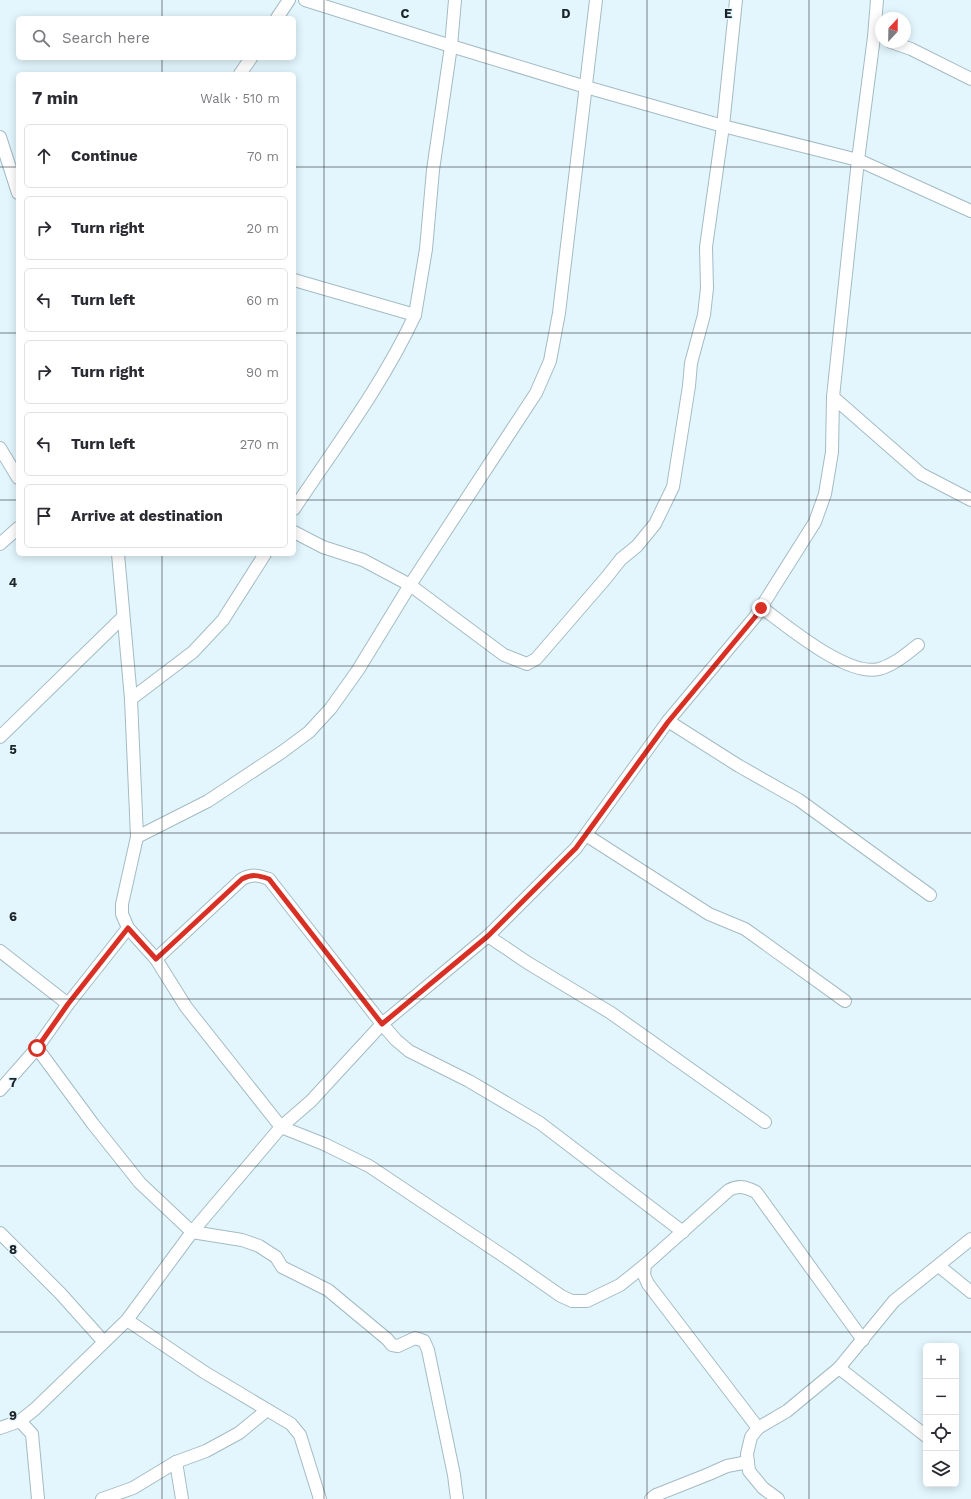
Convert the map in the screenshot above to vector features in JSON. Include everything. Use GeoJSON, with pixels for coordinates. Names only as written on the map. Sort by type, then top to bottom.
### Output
{"type":"FeatureCollection","features":[{"type":"Feature","properties":{"kind":"street"},"geometry":{"type":"LineString","coordinates":[[278,16],[289,0]]}},
{"type":"Feature","properties":{"kind":"street"},"geometry":{"type":"LineString","coordinates":[[305,0],[586,87],[723,126],[858,160],[971,211]]}},
{"type":"Feature","properties":{"kind":"street"},"geometry":{"type":"LineString","coordinates":[[296,506],[382,378],[415,315],[426,249],[434,170],[451,46],[455,0]]}},
{"type":"Feature","properties":{"kind":"street"},"geometry":{"type":"LineString","coordinates":[[137,837],[208,800],[282,752],[309,732],[332,708],[358,670],[410,585],[536,393],[550,361],[559,313],[596,0]]}},
{"type":"Feature","properties":{"kind":"street"},"geometry":{"type":"LineString","coordinates":[[296,533],[322,547],[363,560],[410,585],[504,655],[527,664],[536,659],[621,559],[637,546],[655,524],[673,487],[690,386],[691,363],[704,315],[707,288],[706,247],[723,126],[736,0]]}},
{"type":"Feature","properties":{"kind":"street"},"geometry":{"type":"LineString","coordinates":[[877,0],[877,12]]}},
{"type":"Feature","properties":{"kind":"street"},"geometry":{"type":"LineString","coordinates":[[1,1424],[20,1420],[35,1409],[127,1320],[192,1232],[281,1127],[311,1101],[382,1024],[488,936],[576,848],[668,722],[761,608],[814,522],[825,494],[832,452],[833,397],[858,160],[876,48]]}},
{"type":"Feature","properties":{"kind":"street"},"geometry":{"type":"LineString","coordinates":[[911,48],[971,79]]}},
{"type":"Feature","properties":{"kind":"street"},"geometry":{"type":"LineString","coordinates":[[241,72],[250,60]]}},
{"type":"Feature","properties":{"kind":"street"},"geometry":{"type":"LineString","coordinates":[[0,137],[16,186]]}},
{"type":"Feature","properties":{"kind":"street"},"geometry":{"type":"LineString","coordinates":[[296,281],[415,315]]}},
{"type":"Feature","properties":{"kind":"street"},"geometry":{"type":"LineString","coordinates":[[833,397],[921,474],[971,500]]}},
{"type":"Feature","properties":{"kind":"street"},"geometry":{"type":"LineString","coordinates":[[0,448],[16,475]]}},
{"type":"Feature","properties":{"kind":"street"},"geometry":{"type":"LineString","coordinates":[[0,544],[16,530]]}},
{"type":"Feature","properties":{"kind":"street"},"geometry":{"type":"LineString","coordinates":[[118,556],[131,699],[137,837],[122,904],[122,914],[128,928],[156,959],[186,1007],[281,1127],[330,1147],[369,1166],[511,1260],[561,1296],[572,1301],[587,1301],[620,1285],[683,1232],[729,1190],[735,1187],[745,1187],[756,1192],[863,1340]]}},
{"type":"Feature","properties":{"kind":"street"},"geometry":{"type":"LineString","coordinates":[[131,699],[193,652],[223,620],[264,556]]}},
{"type":"Feature","properties":{"kind":"street"},"geometry":{"type":"LineString","coordinates":[[761,608],[831,656],[859,668],[877,669],[891,665],[918,645]]}},
{"type":"Feature","properties":{"kind":"street"},"geometry":{"type":"LineString","coordinates":[[0,738],[123,618]]}},
{"type":"Feature","properties":{"kind":"street"},"geometry":{"type":"LineString","coordinates":[[668,722],[739,766],[799,800],[930,895]]}},
{"type":"Feature","properties":{"kind":"street"},"geometry":{"type":"LineString","coordinates":[[586,835],[709,914],[746,929],[845,1001]]}},
{"type":"Feature","properties":{"kind":"street"},"geometry":{"type":"LineString","coordinates":[[156,959],[242,879],[258,874],[269,879],[396,1040],[409,1051],[469,1081],[540,1122],[683,1232]]}},
{"type":"Feature","properties":{"kind":"street"},"geometry":{"type":"LineString","coordinates":[[0,1090],[37,1048],[68,1004],[128,928]]}},
{"type":"Feature","properties":{"kind":"street"},"geometry":{"type":"LineString","coordinates":[[488,936],[528,963],[611,1013],[765,1122]]}},
{"type":"Feature","properties":{"kind":"street"},"geometry":{"type":"LineString","coordinates":[[0,951],[68,1004]]}},
{"type":"Feature","properties":{"kind":"street"},"geometry":{"type":"LineString","coordinates":[[37,1048],[93,1124],[140,1182],[192,1232],[242,1240],[258,1246],[276,1257],[282,1268],[328,1290],[387,1339],[392,1345],[398,1346],[415,1338],[424,1341],[428,1350],[454,1475],[457,1499]]}},
{"type":"Feature","properties":{"kind":"street"},"geometry":{"type":"LineString","coordinates":[[0,1233],[55,1288],[104,1342]]}},
{"type":"Feature","properties":{"kind":"street"},"geometry":{"type":"LineString","coordinates":[[778,1499],[763,1488],[749,1471],[747,1454],[751,1437],[758,1428],[787,1411],[839,1368],[894,1301],[971,1239]]}},
{"type":"Feature","properties":{"kind":"street"},"geometry":{"type":"LineString","coordinates":[[645,1265],[644,1275],[648,1284],[758,1428]]}},
{"type":"Feature","properties":{"kind":"street"},"geometry":{"type":"LineString","coordinates":[[939,1266],[971,1292]]}},
{"type":"Feature","properties":{"kind":"street"},"geometry":{"type":"LineString","coordinates":[[127,1320],[204,1372],[291,1424],[300,1435],[320,1499]]}},
{"type":"Feature","properties":{"kind":"street"},"geometry":{"type":"LineString","coordinates":[[839,1368],[923,1434]]}},
{"type":"Feature","properties":{"kind":"street"},"geometry":{"type":"LineString","coordinates":[[102,1499],[133,1488],[176,1462],[206,1451],[239,1432],[267,1410]]}},
{"type":"Feature","properties":{"kind":"street"},"geometry":{"type":"LineString","coordinates":[[20,1420],[32,1434],[38,1499]]}},
{"type":"Feature","properties":{"kind":"street"},"geometry":{"type":"LineString","coordinates":[[176,1462],[182,1499]]}},
{"type":"Feature","properties":{"kind":"street"},"geometry":{"type":"LineString","coordinates":[[651,1499],[656,1495],[727,1466],[748,1462]]}},
{"type":"Feature","properties":{"kind":"route"},"geometry":{"type":"LineString","coordinates":[[37,1048],[68,1004],[128,928],[156,959],[242,879],[258,874],[269,879],[382,1024],[488,936],[576,848],[668,722],[761,608]]}}]}
